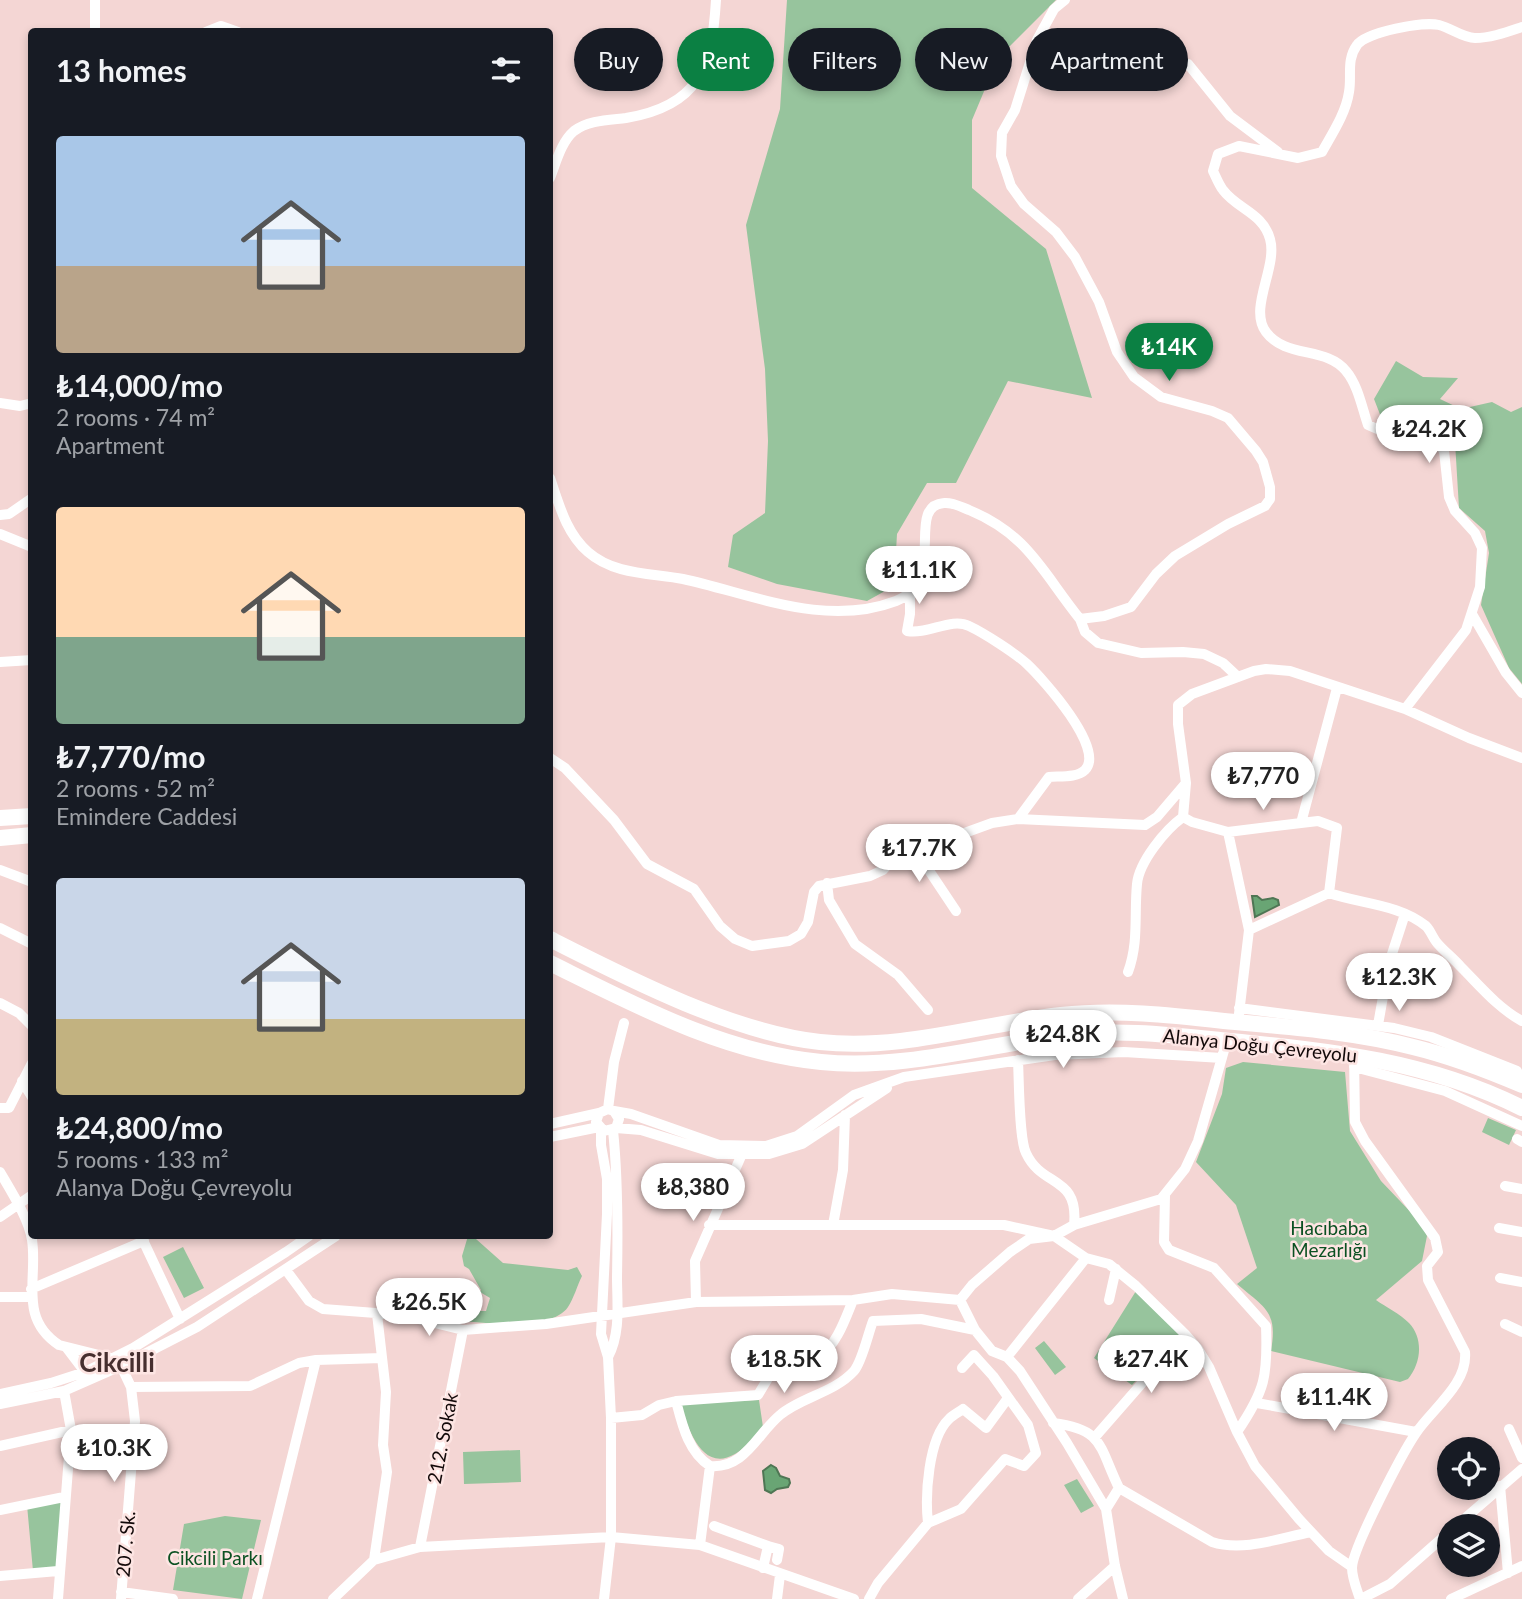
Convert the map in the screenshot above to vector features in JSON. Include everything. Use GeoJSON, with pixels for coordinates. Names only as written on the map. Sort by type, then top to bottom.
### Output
{"type":"FeatureCollection","features":[{"type":"Feature","properties":{"kind":"highway"},"geometry":{"type":"LineString","coordinates":[[0,818],[28,816]]}},
{"type":"Feature","properties":{"kind":"highway"},"geometry":{"type":"LineString","coordinates":[[0,838],[28,835]]}},
{"type":"Feature","properties":{"kind":"highway","name":"Alanya Doğu Çevreyolu"},"geometry":{"type":"LineString","coordinates":[[553,940],[680,1000],[780,1035],[819,1042],[889,1042],[1060,1015],[1138,1012],[1239,1015],[1381,1039],[1457,1060],[1522,1085]]}},
{"type":"Feature","properties":{"kind":"highway","name":"Alanya Doğu Çevreyolu"},"geometry":{"type":"LineString","coordinates":[[553,963],[657,1014],[738,1046],[776,1056],[856,1064],[1099,1032],[1151,1033],[1227,1041],[1354,1061],[1404,1064],[1522,1108]]}},
{"type":"Feature","properties":{"kind":"street"},"geometry":{"type":"LineString","coordinates":[[95,0],[95,28]]}},
{"type":"Feature","properties":{"kind":"street"},"geometry":{"type":"LineString","coordinates":[[553,171],[567,139],[580,127],[651,111],[683,96],[695,85],[703,72],[716,0]]}},
{"type":"Feature","properties":{"kind":"street"},"geometry":{"type":"LineString","coordinates":[[1065,0],[1054,9],[1037,40],[1015,110],[1002,133],[1001,156],[1011,186],[1024,204],[1056,232],[1075,257],[1098,302],[1117,352],[1134,377],[1161,397],[1228,418],[1256,451],[1268,474],[1270,487],[1270,499],[1265,506],[1228,524],[1175,556],[1156,574],[1131,607],[1080,619]]}},
{"type":"Feature","properties":{"kind":"street"},"geometry":{"type":"LineString","coordinates":[[1405,709],[1457,644],[1472,614],[1480,587],[1482,548],[1475,533],[1455,511],[1449,497],[1444,451],[1432,435],[1411,430],[1384,432],[1368,425],[1346,370],[1328,358],[1288,349],[1266,332],[1259,314],[1272,253],[1270,238],[1261,219],[1223,191],[1213,171],[1218,154],[1239,146],[1298,158],[1322,152],[1349,92],[1348,67],[1357,44],[1369,36],[1421,24],[1437,24],[1472,38],[1491,36],[1522,27]]}},
{"type":"Feature","properties":{"kind":"street"},"geometry":{"type":"LineString","coordinates":[[216,28],[233,28]]}},
{"type":"Feature","properties":{"kind":"street"},"geometry":{"type":"LineString","coordinates":[[1188,64],[1230,116],[1282,155]]}},
{"type":"Feature","properties":{"kind":"street"},"geometry":{"type":"LineString","coordinates":[[0,403],[11,406],[28,404]]}},
{"type":"Feature","properties":{"kind":"street"},"geometry":{"type":"LineString","coordinates":[[553,487],[576,540],[588,552],[615,568],[683,579],[795,608],[816,610],[868,607],[896,601],[910,594],[918,584],[926,562],[926,517],[933,506],[947,502],[992,520],[1010,532],[1036,559],[1080,619],[1086,632],[1098,643],[1141,653],[1204,654],[1223,663],[1238,677]]}},
{"type":"Feature","properties":{"kind":"street"},"geometry":{"type":"LineString","coordinates":[[0,516],[9,514],[28,501]]}},
{"type":"Feature","properties":{"kind":"street"},"geometry":{"type":"LineString","coordinates":[[0,534],[28,545]]}},
{"type":"Feature","properties":{"kind":"street"},"geometry":{"type":"LineString","coordinates":[[910,594],[907,631],[933,630],[959,622],[970,626],[1025,662],[1059,697],[1088,748],[1090,760],[1086,768],[1078,775],[1049,777],[1018,819]]}},
{"type":"Feature","properties":{"kind":"street"},"geometry":{"type":"LineString","coordinates":[[1472,614],[1506,673],[1522,693]]}},
{"type":"Feature","properties":{"kind":"street"},"geometry":{"type":"LineString","coordinates":[[0,662],[28,660]]}},
{"type":"Feature","properties":{"kind":"street"},"geometry":{"type":"LineString","coordinates":[[1128,972],[1135,953],[1137,881],[1148,858],[1168,828],[1182,817],[1186,783],[1178,705],[1192,694],[1254,671],[1279,669],[1405,709],[1522,758]]}},
{"type":"Feature","properties":{"kind":"street"},"geometry":{"type":"LineString","coordinates":[[1301,823],[1336,688]]}},
{"type":"Feature","properties":{"kind":"street"},"geometry":{"type":"LineString","coordinates":[[553,760],[565,768],[614,820],[648,864],[694,889],[720,926],[735,939],[752,946],[789,942],[800,934],[808,922],[814,892],[820,886],[870,876],[883,870],[915,833],[959,835],[992,823],[1018,819],[1145,825],[1157,817],[1186,783]]}},
{"type":"Feature","properties":{"kind":"street"},"geometry":{"type":"LineString","coordinates":[[1182,817],[1228,832],[1318,821],[1337,828],[1329,893]]}},
{"type":"Feature","properties":{"kind":"street"},"geometry":{"type":"LineString","coordinates":[[1228,832],[1249,930],[1239,1015],[1378,1025],[1431,1037],[1517,1071],[1522,1085]]}},
{"type":"Feature","properties":{"kind":"street"},"geometry":{"type":"LineString","coordinates":[[908,839],[956,911]]}},
{"type":"Feature","properties":{"kind":"street"},"geometry":{"type":"LineString","coordinates":[[0,870],[28,880]]}},
{"type":"Feature","properties":{"kind":"street"},"geometry":{"type":"LineString","coordinates":[[827,883],[829,900],[855,944],[898,975],[928,1010]]}},
{"type":"Feature","properties":{"kind":"street"},"geometry":{"type":"LineString","coordinates":[[1249,930],[1329,893],[1387,907],[1427,927],[1438,944],[1509,1014],[1522,1021]]}},
{"type":"Feature","properties":{"kind":"street"},"geometry":{"type":"LineString","coordinates":[[1378,1025],[1389,962],[1405,914]]}},
{"type":"Feature","properties":{"kind":"street"},"geometry":{"type":"LineString","coordinates":[[0,928],[28,942]]}},
{"type":"Feature","properties":{"kind":"street"},"geometry":{"type":"LineString","coordinates":[[0,1003],[19,1013],[28,1022]]}},
{"type":"Feature","properties":{"kind":"street"},"geometry":{"type":"LineString","coordinates":[[608,1357],[615,1345],[617,1315],[617,1178],[607,1129],[596,1119],[607,1111],[614,1062],[624,1023]]}},
{"type":"Feature","properties":{"kind":"street"},"geometry":{"type":"LineString","coordinates":[[960,1300],[972,1284],[1028,1239],[1054,1236],[1074,1225],[1157,1202],[1165,1195],[1185,1169],[1198,1141],[1227,1041]]}},
{"type":"Feature","properties":{"kind":"street"},"geometry":{"type":"LineString","coordinates":[[553,1123],[607,1111],[631,1114],[719,1145],[766,1146],[797,1136],[854,1095],[904,1077],[1055,1055],[1125,1052],[1222,1058]]}},
{"type":"Feature","properties":{"kind":"street"},"geometry":{"type":"LineString","coordinates":[[1018,1060],[1024,1149],[1035,1166],[1073,1197],[1076,1208],[1074,1225]]}},
{"type":"Feature","properties":{"kind":"street"},"geometry":{"type":"LineString","coordinates":[[1437,1543],[1390,1584],[1360,1599],[1352,1567],[1356,1551],[1416,1432],[1457,1381],[1464,1364],[1465,1352],[1428,1280],[1427,1266],[1438,1252],[1435,1238],[1354,1122],[1354,1061],[1445,1091],[1522,1126]]}},
{"type":"Feature","properties":{"kind":"street"},"geometry":{"type":"LineString","coordinates":[[0,1108],[9,1108],[28,1070]]}},
{"type":"Feature","properties":{"kind":"street"},"geometry":{"type":"LineString","coordinates":[[553,1137],[607,1129],[641,1130],[718,1154],[769,1154],[802,1144],[904,1077]]}},
{"type":"Feature","properties":{"kind":"street"},"geometry":{"type":"LineString","coordinates":[[22,1081],[28,1091]]}},
{"type":"Feature","properties":{"kind":"street"},"geometry":{"type":"LineString","coordinates":[[604,1599],[611,1537],[611,1418],[608,1357],[601,1334],[607,1191],[601,1145],[607,1129],[619,1119],[607,1111]]}},
{"type":"Feature","properties":{"kind":"street"},"geometry":{"type":"LineString","coordinates":[[833,1225],[843,1170],[845,1115]]}},
{"type":"Feature","properties":{"kind":"street"},"geometry":{"type":"LineString","coordinates":[[696,1302],[695,1261],[742,1154]]}},
{"type":"Feature","properties":{"kind":"street"},"geometry":{"type":"LineString","coordinates":[[0,1172],[18,1204],[28,1230]]}},
{"type":"Feature","properties":{"kind":"street"},"geometry":{"type":"LineString","coordinates":[[1505,1186],[1522,1189]]}},
{"type":"Feature","properties":{"kind":"street"},"geometry":{"type":"LineString","coordinates":[[1165,1195],[1164,1242],[1169,1250],[1214,1268],[1266,1326],[1265,1381],[1257,1403],[1237,1432]]}},
{"type":"Feature","properties":{"kind":"street"},"geometry":{"type":"LineString","coordinates":[[0,1217],[28,1198]]}},
{"type":"Feature","properties":{"kind":"street"},"geometry":{"type":"LineString","coordinates":[[709,1225],[1004,1225],[1054,1236],[1086,1258],[1116,1269],[1185,1334],[1209,1367],[1255,1466],[1329,1551],[1352,1567]]}},
{"type":"Feature","properties":{"kind":"street"},"geometry":{"type":"LineString","coordinates":[[1499,1228],[1522,1232]]}},
{"type":"Feature","properties":{"kind":"street"},"geometry":{"type":"LineString","coordinates":[[32,1239],[31,1293],[40,1322],[53,1340],[66,1347],[111,1357],[121,1366]]}},
{"type":"Feature","properties":{"kind":"street"},"geometry":{"type":"LineString","coordinates":[[0,1297],[31,1293],[141,1239]]}},
{"type":"Feature","properties":{"kind":"street"},"geometry":{"type":"LineString","coordinates":[[143,1239],[180,1319]]}},
{"type":"Feature","properties":{"kind":"street"},"geometry":{"type":"LineString","coordinates":[[0,1404],[64,1391],[121,1366],[197,1327],[286,1270],[315,1239]]}},
{"type":"Feature","properties":{"kind":"street"},"geometry":{"type":"LineString","coordinates":[[0,1394],[51,1383],[85,1372],[133,1348],[315,1239]]}},
{"type":"Feature","properties":{"kind":"street"},"geometry":{"type":"LineString","coordinates":[[1007,1357],[1086,1258]]}},
{"type":"Feature","properties":{"kind":"street"},"geometry":{"type":"LineString","coordinates":[[1109,1300],[1116,1269]]}},
{"type":"Feature","properties":{"kind":"street"},"geometry":{"type":"LineString","coordinates":[[286,1270],[309,1301],[316,1306],[338,1311],[402,1315],[463,1330],[547,1324],[696,1302],[853,1300],[892,1294],[960,1300]]}},
{"type":"Feature","properties":{"kind":"street"},"geometry":{"type":"LineString","coordinates":[[1500,1279],[1522,1282]]}},
{"type":"Feature","properties":{"kind":"street"},"geometry":{"type":"LineString","coordinates":[[611,1418],[642,1415],[659,1405],[676,1401],[758,1395],[776,1365],[803,1362],[821,1356],[833,1342],[853,1300]]}},
{"type":"Feature","properties":{"kind":"street"},"geometry":{"type":"LineString","coordinates":[[960,1300],[975,1330],[992,1351],[1007,1357],[1020,1371],[1106,1509],[1123,1599]]}},
{"type":"Feature","properties":{"kind":"street"},"geometry":{"type":"LineString","coordinates":[[374,1560],[387,1472],[383,1445],[386,1392],[377,1314]]}},
{"type":"Feature","properties":{"kind":"street"},"geometry":{"type":"LineString","coordinates":[[676,1401],[685,1433],[704,1463],[710,1466],[727,1465],[746,1454],[781,1414],[842,1382],[856,1369],[873,1321],[921,1319],[975,1330]]}},
{"type":"Feature","properties":{"kind":"street"},"geometry":{"type":"LineString","coordinates":[[1505,1324],[1522,1332]]}},
{"type":"Feature","properties":{"kind":"street","name":"212. Sokak"},"geometry":{"type":"LineString","coordinates":[[420,1546],[463,1330]]}},
{"type":"Feature","properties":{"kind":"street"},"geometry":{"type":"LineString","coordinates":[[1095,1437],[1185,1334]]}},
{"type":"Feature","properties":{"kind":"street"},"geometry":{"type":"LineString","coordinates":[[66,1347],[85,1372]]}},
{"type":"Feature","properties":{"kind":"street"},"geometry":{"type":"LineString","coordinates":[[869,1599],[878,1583],[929,1523],[961,1509],[1005,1459],[1024,1466],[1036,1453],[1028,1425],[993,1376],[974,1355],[962,1368]]}},
{"type":"Feature","properties":{"kind":"street"},"geometry":{"type":"LineString","coordinates":[[131,1387],[250,1386],[299,1363],[382,1358]]}},
{"type":"Feature","properties":{"kind":"street"},"geometry":{"type":"LineString","coordinates":[[257,1599],[316,1360]]}},
{"type":"Feature","properties":{"kind":"street","name":"207. Sk."},"geometry":{"type":"LineString","coordinates":[[121,1366],[131,1387],[135,1421],[121,1595]]}},
{"type":"Feature","properties":{"kind":"street"},"geometry":{"type":"LineString","coordinates":[[58,1599],[58,1571],[71,1430],[64,1391]]}},
{"type":"Feature","properties":{"kind":"street"},"geometry":{"type":"LineString","coordinates":[[929,1523],[926,1507],[934,1445],[947,1420],[963,1409],[986,1428],[1009,1398]]}},
{"type":"Feature","properties":{"kind":"street"},"geometry":{"type":"LineString","coordinates":[[1257,1403],[1416,1432]]}},
{"type":"Feature","properties":{"kind":"street"},"geometry":{"type":"LineString","coordinates":[[1053,1423],[1081,1428],[1095,1437],[1119,1488],[1212,1542],[1223,1546],[1254,1544],[1311,1532]]}},
{"type":"Feature","properties":{"kind":"street"},"geometry":{"type":"LineString","coordinates":[[1509,1429],[1522,1458]]}},
{"type":"Feature","properties":{"kind":"street"},"geometry":{"type":"LineString","coordinates":[[0,1446],[71,1430]]}},
{"type":"Feature","properties":{"kind":"street"},"geometry":{"type":"LineString","coordinates":[[700,1545],[710,1466]]}},
{"type":"Feature","properties":{"kind":"street"},"geometry":{"type":"LineString","coordinates":[[1508,1573],[1500,1486],[1522,1469]]}},
{"type":"Feature","properties":{"kind":"street"},"geometry":{"type":"LineString","coordinates":[[1106,1509],[1119,1488]]}},
{"type":"Feature","properties":{"kind":"street"},"geometry":{"type":"LineString","coordinates":[[0,1510],[64,1497]]}},
{"type":"Feature","properties":{"kind":"street"},"geometry":{"type":"LineString","coordinates":[[1469,1514],[1485,1500]]}},
{"type":"Feature","properties":{"kind":"street"},"geometry":{"type":"LineString","coordinates":[[714,1526],[779,1549],[777,1560]]}},
{"type":"Feature","properties":{"kind":"street"},"geometry":{"type":"LineString","coordinates":[[333,1599],[374,1560],[420,1546],[611,1537],[700,1545],[854,1599]]}},
{"type":"Feature","properties":{"kind":"street"},"geometry":{"type":"LineString","coordinates":[[763,1568],[768,1546]]}},
{"type":"Feature","properties":{"kind":"street"},"geometry":{"type":"LineString","coordinates":[[1078,1599],[1115,1566]]}},
{"type":"Feature","properties":{"kind":"street"},"geometry":{"type":"LineString","coordinates":[[1451,1599],[1522,1566]]}},
{"type":"Feature","properties":{"kind":"street"},"geometry":{"type":"LineString","coordinates":[[0,1576],[58,1571]]}},
{"type":"Feature","properties":{"kind":"street"},"geometry":{"type":"LineString","coordinates":[[778,1599],[780,1574]]}},
{"type":"Feature","properties":{"kind":"street"},"geometry":{"type":"LineString","coordinates":[[121,1595],[173,1599]]}},
{"type":"Feature","properties":{"kind":"green space"},"geometry":{"type":"Polygon","coordinates":[[[787,0],[1056,0],[1012,44],[1012,28],[915,28],[915,91],[984,91],[972,120],[972,188],[1046,249],[1092,398],[1008,381],[956,483],[927,483],[897,534],[894,586],[867,601],[777,584],[728,567],[733,535],[765,513],[768,441],[765,369],[746,225],[780,109],[787,0]]]}},
{"type":"Feature","properties":{"kind":"green space"},"geometry":{"type":"Polygon","coordinates":[[[1396,361],[1423,377],[1458,378],[1440,399],[1461,409],[1492,402],[1511,412],[1522,407],[1522,684],[1509,668],[1481,605],[1489,553],[1485,531],[1459,508],[1455,442],[1442,423],[1410,416],[1392,425],[1381,417],[1374,399],[1396,361]]]}},
{"type":"Feature","properties":{"kind":"green space","name":"Hacıbaba Mezarlığı"},"geometry":{"type":"Polygon","coordinates":[[[1243,1062],[1345,1072],[1350,1131],[1381,1181],[1421,1223],[1427,1236],[1422,1261],[1376,1300],[1409,1323],[1417,1336],[1418,1358],[1408,1379],[1400,1382],[1271,1351],[1271,1319],[1262,1305],[1237,1284],[1257,1268],[1236,1205],[1196,1162],[1222,1094],[1226,1068],[1243,1062]]]}},
{"type":"Feature","properties":{"kind":"green space"},"geometry":{"type":"Polygon","coordinates":[[[1488,1118],[1516,1130],[1509,1145],[1482,1132],[1488,1118]]]}},
{"type":"Feature","properties":{"kind":"green space"},"geometry":{"type":"Polygon","coordinates":[[[467,1239],[476,1239],[503,1263],[568,1270],[577,1267],[582,1276],[568,1307],[560,1315],[548,1320],[518,1324],[461,1321],[462,1311],[486,1311],[490,1298],[480,1292],[469,1269],[464,1266],[462,1256],[467,1239]]]}},
{"type":"Feature","properties":{"kind":"green space"},"geometry":{"type":"Polygon","coordinates":[[[183,1247],[204,1288],[184,1298],[163,1257],[183,1247]]]}},
{"type":"Feature","properties":{"kind":"green space"},"geometry":{"type":"Polygon","coordinates":[[[1136,1291],[1181,1334],[1132,1385],[1094,1358],[1136,1291]]]}},
{"type":"Feature","properties":{"kind":"green space"},"geometry":{"type":"Polygon","coordinates":[[[1044,1341],[1066,1367],[1055,1375],[1035,1348],[1044,1341]]]}},
{"type":"Feature","properties":{"kind":"green space"},"geometry":{"type":"Polygon","coordinates":[[[759,1400],[763,1427],[743,1449],[723,1458],[713,1458],[697,1444],[680,1403],[759,1400]]]}},
{"type":"Feature","properties":{"kind":"green space"},"geometry":{"type":"Polygon","coordinates":[[[520,1450],[521,1482],[464,1484],[463,1452],[520,1450]]]}},
{"type":"Feature","properties":{"kind":"green space"},"geometry":{"type":"Polygon","coordinates":[[[1077,1479],[1094,1506],[1081,1513],[1064,1485],[1077,1479]]]}},
{"type":"Feature","properties":{"kind":"green space"},"geometry":{"type":"Polygon","coordinates":[[[63,1498],[57,1569],[33,1571],[27,1505],[63,1498]]]}},
{"type":"Feature","properties":{"kind":"green space","name":"Cikcili Parkı"},"geometry":{"type":"Polygon","coordinates":[[[225,1516],[261,1520],[242,1599],[173,1590],[184,1524],[225,1516]]]}},
{"type":"Feature","properties":{"kind":"shaded area"},"geometry":{"type":"Polygon","coordinates":[[[1252,896],[1262,900],[1273,898],[1278,900],[1279,905],[1255,917],[1252,896]]]}},
{"type":"Feature","properties":{"kind":"shaded area"},"geometry":{"type":"Polygon","coordinates":[[[771,1465],[780,1476],[789,1479],[790,1483],[788,1487],[771,1493],[765,1490],[763,1471],[771,1465]]]}},
{"type":"Feature","properties":{"kind":"district","name":"Cikcilli"},"geometry":{"type":"Point","coordinates":[117,1362]}}]}
